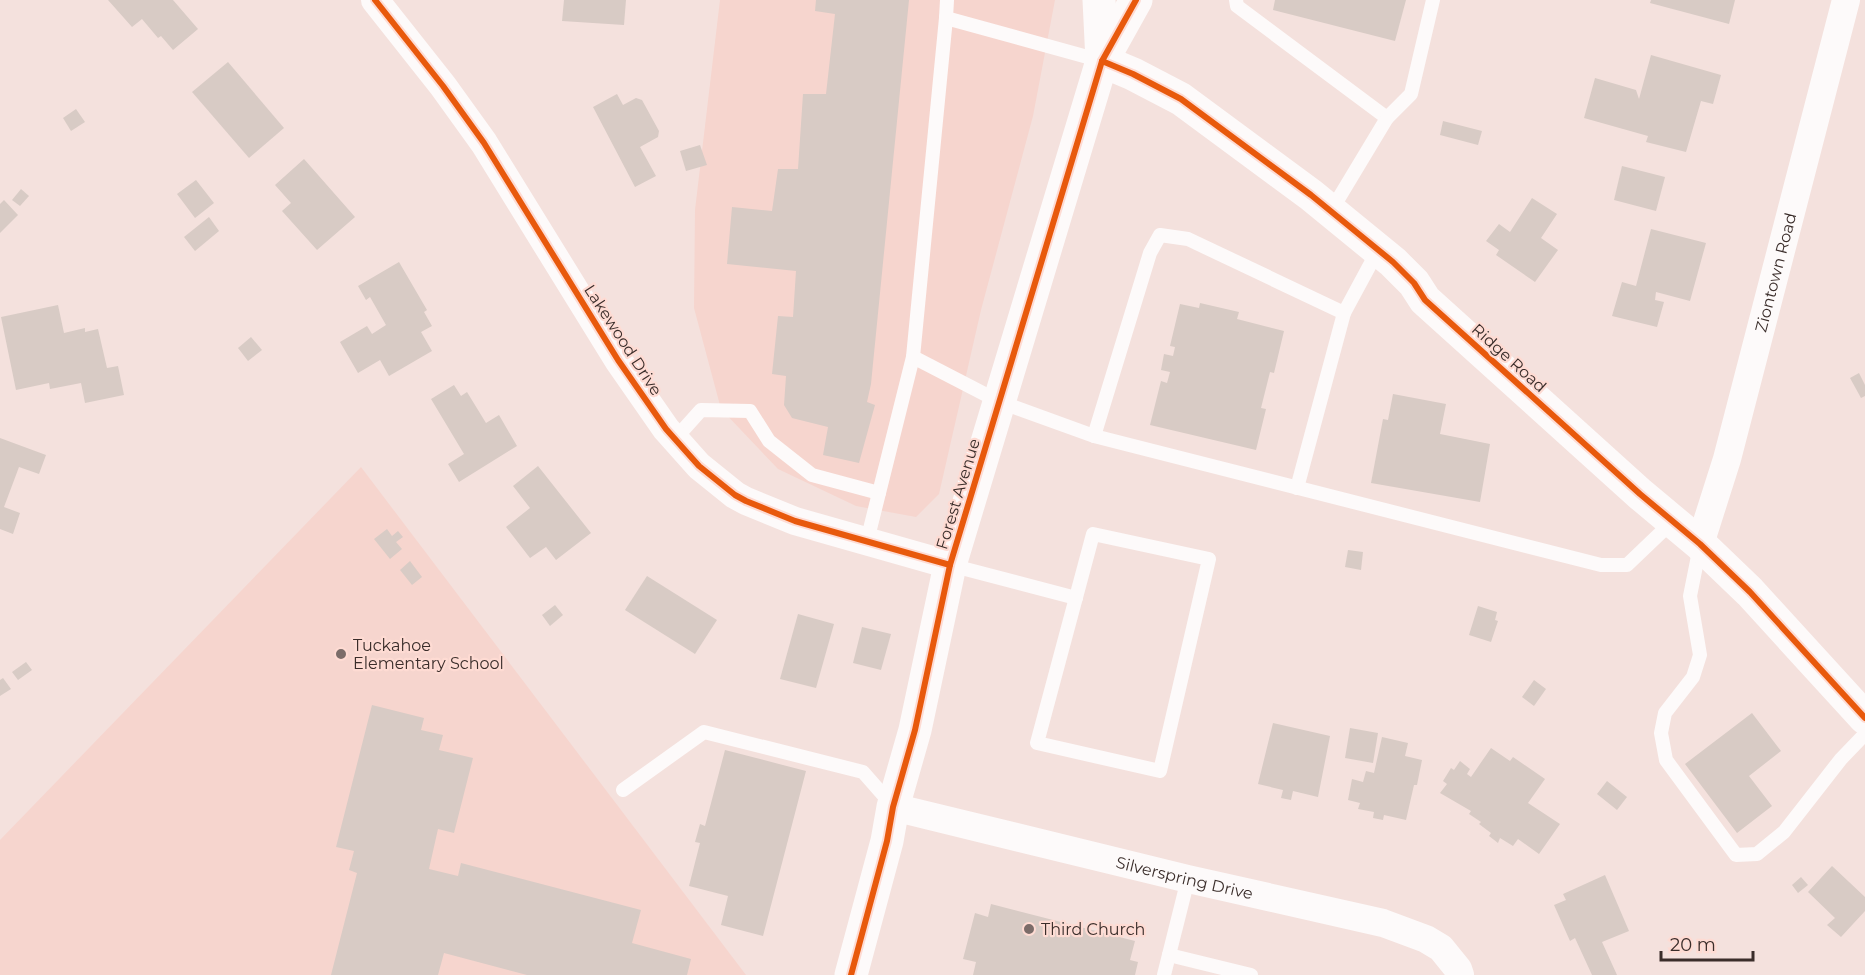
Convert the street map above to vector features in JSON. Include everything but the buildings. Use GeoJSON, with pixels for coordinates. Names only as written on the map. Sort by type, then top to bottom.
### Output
{"type":"FeatureCollection","features":[{"type":"Feature","properties":{"kind":"main road"},"geometry":{"type":"LineString","coordinates":[[1099,0],[1102,62]]}},
{"type":"Feature","properties":{"kind":"main road"},"geometry":{"type":"LineString","coordinates":[[1102,62],[1136,0]]}},
{"type":"Feature","properties":{"kind":"main road","name":"Ridge Road"},"geometry":{"type":"LineString","coordinates":[[1102,62],[1133,74],[1181,99],[1331,211],[1393,262],[1414,283],[1425,300],[1640,494],[1700,544],[1750,592],[1865,718]]}},
{"type":"Feature","properties":{"kind":"main road","name":"Forest Avenue"},"geometry":{"type":"LineString","coordinates":[[851,975],[887,841],[893,807],[915,730],[950,565],[1102,62]]}},
{"type":"Feature","properties":{"kind":"street","name":"Ziontown Road"},"geometry":{"type":"LineString","coordinates":[[1700,544],[1727,459],[1846,0]]}},
{"type":"Feature","properties":{"kind":"street","name":"Lakewood Drive"},"geometry":{"type":"LineString","coordinates":[[377,1],[484,143],[618,360],[675,439],[699,466],[735,495],[795,521],[950,565]]}},
{"type":"Feature","properties":{"kind":"street","name":"Silverspring Drive"},"geometry":{"type":"LineString","coordinates":[[893,807],[1188,879],[1383,923],[1426,939],[1442,948],[1460,975]]}},
{"type":"Feature","properties":{"kind":"lane"},"geometry":{"type":"LineString","coordinates":[[867,541],[913,357],[947,0]]}},
{"type":"Feature","properties":{"kind":"lane"},"geometry":{"type":"LineString","coordinates":[[1236,0],[1237,6],[1387,118]]}},
{"type":"Feature","properties":{"kind":"lane"},"geometry":{"type":"LineString","coordinates":[[1331,211],[1387,118],[1411,94],[1433,0]]}},
{"type":"Feature","properties":{"kind":"lane"},"geometry":{"type":"LineString","coordinates":[[946,18],[1102,62]]}},
{"type":"Feature","properties":{"kind":"lane"},"geometry":{"type":"LineString","coordinates":[[1094,436],[1150,253],[1160,235],[1188,239],[1344,313]]}},
{"type":"Feature","properties":{"kind":"lane"},"geometry":{"type":"LineString","coordinates":[[1298,488],[1344,313],[1378,250]]}},
{"type":"Feature","properties":{"kind":"lane"},"geometry":{"type":"LineString","coordinates":[[913,357],[1000,402],[1094,436],[1601,565],[1627,565],[1673,521]]}},
{"type":"Feature","properties":{"kind":"lane"},"geometry":{"type":"LineString","coordinates":[[675,439],[701,410],[750,411],[769,441],[812,475],[879,493]]}},
{"type":"Feature","properties":{"kind":"lane"},"geometry":{"type":"LineString","coordinates":[[1093,534],[1209,559],[1160,771],[1037,743],[1076,598],[1093,534]]}},
{"type":"Feature","properties":{"kind":"lane"},"geometry":{"type":"LineString","coordinates":[[1700,544],[1690,596],[1700,655],[1693,677],[1665,713],[1661,733],[1666,760],[1736,855],[1757,854],[1785,832],[1840,759],[1865,734]]}},
{"type":"Feature","properties":{"kind":"lane"},"geometry":{"type":"LineString","coordinates":[[950,565],[1076,598]]}},
{"type":"Feature","properties":{"kind":"lane"},"geometry":{"type":"LineString","coordinates":[[623,790],[704,732],[863,772],[893,807]]}},
{"type":"Feature","properties":{"kind":"lane"},"geometry":{"type":"LineString","coordinates":[[1164,975],[1188,879]]}},
{"type":"Feature","properties":{"kind":"lane"},"geometry":{"type":"LineString","coordinates":[[1169,955],[1251,975]]}},
{"type":"Feature","properties":{"kind":"shaded area"},"geometry":{"type":"Polygon","coordinates":[[[720,0],[1055,0],[1033,116],[981,310],[939,494],[916,517],[856,506],[778,469],[721,409],[694,308],[695,210],[720,0]]]}},
{"type":"Feature","properties":{"kind":"shaded area","name":"Tuckahoe Elementary School"},"geometry":{"type":"Polygon","coordinates":[[[361,467],[746,975],[0,975],[0,840],[361,467]]]}},
{"type":"Feature","properties":{"kind":"cycle path"},"geometry":{"type":"LineString","coordinates":[[375,0],[443,86],[484,143],[618,360],[666,429],[699,466],[735,495],[795,521],[950,565]]}},
{"type":"Feature","properties":{"kind":"cycle path"},"geometry":{"type":"LineString","coordinates":[[851,975],[887,841],[893,807],[915,730],[950,565],[1102,61],[1136,0]]}},
{"type":"Feature","properties":{"kind":"cycle path"},"geometry":{"type":"LineString","coordinates":[[1102,61],[1181,99],[1311,195],[1393,262],[1414,283],[1425,300],[1640,494],[1700,544],[1750,592],[1865,718]]}},
{"type":"Feature","properties":{"kind":"place","name":"Tuckahoe Elementary School"},"geometry":{"type":"Point","coordinates":[341,654]}},
{"type":"Feature","properties":{"kind":"place","name":"Third Church"},"geometry":{"type":"Point","coordinates":[1029,929]}}]}
